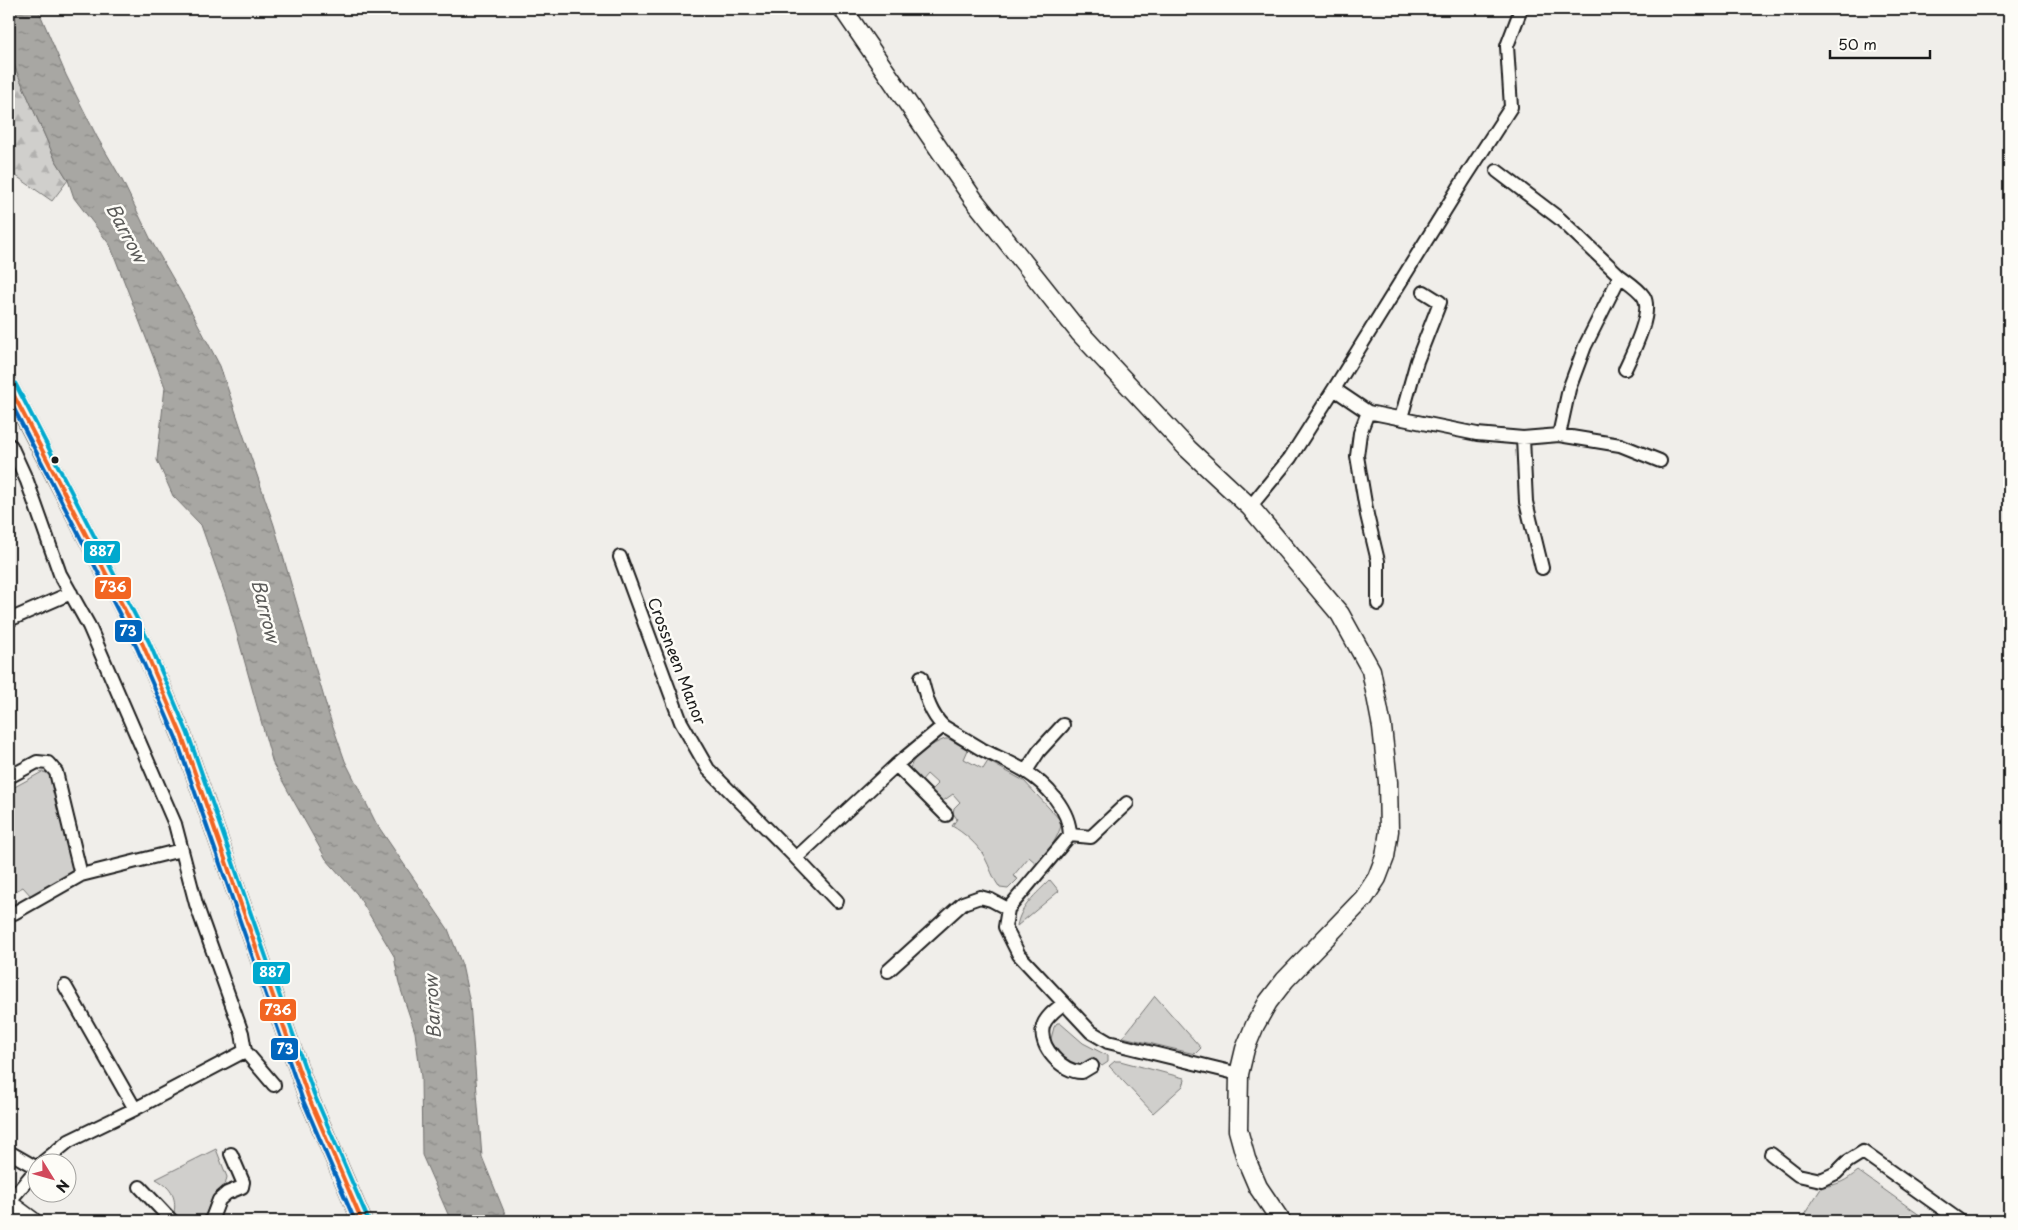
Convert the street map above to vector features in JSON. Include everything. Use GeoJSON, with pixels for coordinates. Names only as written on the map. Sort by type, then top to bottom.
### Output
{"type":"FeatureCollection","features":[{"type":"Feature","properties":{"kind":"street"},"geometry":{"type":"LineString","coordinates":[[843,9],[974,200],[1079,332],[1188,449],[1250,507],[1340,614],[1371,670],[1382,727],[1388,782],[1389,831],[1385,857],[1377,878],[1364,898],[1285,980],[1268,1002],[1255,1024],[1245,1049],[1239,1074],[1238,1130],[1246,1159],[1258,1187],[1281,1221]]}},
{"type":"Feature","properties":{"kind":"street"},"geometry":{"type":"LineString","coordinates":[[1250,507],[1290,458],[1463,181],[1512,107],[1507,46],[1521,9]]}},
{"type":"Feature","properties":{"kind":"street"},"geometry":{"type":"LineString","coordinates":[[1497,171],[1560,219],[1644,298],[1646,306],[1643,326],[1625,369]]}},
{"type":"Feature","properties":{"kind":"street"},"geometry":{"type":"LineString","coordinates":[[1558,435],[1569,389],[1585,346],[1620,276]]}},
{"type":"Feature","properties":{"kind":"street"},"geometry":{"type":"LineString","coordinates":[[1401,418],[1417,361],[1440,302],[1424,292]]}},
{"type":"Feature","properties":{"kind":"street"},"geometry":{"type":"LineString","coordinates":[[9,386],[139,636],[170,706],[308,1096],[362,1221]]}},
{"type":"Feature","properties":{"kind":"street"},"geometry":{"type":"LineString","coordinates":[[1334,390],[1368,412],[1477,434],[1523,438],[1558,435],[1620,445],[1660,461]]}},
{"type":"Feature","properties":{"kind":"street"},"geometry":{"type":"LineString","coordinates":[[1368,412],[1360,433],[1357,456],[1367,515],[1378,561],[1378,604]]}},
{"type":"Feature","properties":{"kind":"street"},"geometry":{"type":"LineString","coordinates":[[1523,438],[1526,502],[1542,568]]}},
{"type":"Feature","properties":{"kind":"street"},"geometry":{"type":"LineString","coordinates":[[10,445],[28,481],[60,574],[89,626],[175,824],[196,904],[242,1033],[245,1052],[274,1085]]}},
{"type":"Feature","properties":{"kind":"street","name":"Crossneen Manor"},"geometry":{"type":"LineString","coordinates":[[620,557],[681,722],[708,769],[837,901]]}},
{"type":"Feature","properties":{"kind":"street"},"geometry":{"type":"LineString","coordinates":[[9,620],[71,593]]}},
{"type":"Feature","properties":{"kind":"street"},"geometry":{"type":"LineString","coordinates":[[921,678],[934,718],[943,726],[984,750],[1026,771],[1050,791],[1070,825],[1070,836],[1008,909],[1005,927],[1019,954],[1091,1032],[1108,1042],[1239,1074]]}},
{"type":"Feature","properties":{"kind":"street"},"geometry":{"type":"LineString","coordinates":[[1026,771],[1039,751],[1064,725]]}},
{"type":"Feature","properties":{"kind":"street"},"geometry":{"type":"LineString","coordinates":[[796,858],[896,765],[943,726]]}},
{"type":"Feature","properties":{"kind":"street"},"geometry":{"type":"LineString","coordinates":[[9,777],[37,762],[48,763],[56,772],[81,875]]}},
{"type":"Feature","properties":{"kind":"street"},"geometry":{"type":"LineString","coordinates":[[896,765],[946,815]]}},
{"type":"Feature","properties":{"kind":"street"},"geometry":{"type":"LineString","coordinates":[[1070,836],[1091,837],[1127,803]]}},
{"type":"Feature","properties":{"kind":"street"},"geometry":{"type":"LineString","coordinates":[[14,912],[81,875],[181,850]]}},
{"type":"Feature","properties":{"kind":"street"},"geometry":{"type":"LineString","coordinates":[[888,971],[963,903],[980,897],[991,900],[1008,909]]}},
{"type":"Feature","properties":{"kind":"street"},"geometry":{"type":"LineString","coordinates":[[65,986],[135,1109]]}},
{"type":"Feature","properties":{"kind":"street"},"geometry":{"type":"LineString","coordinates":[[1064,1003],[1050,1014],[1043,1026],[1047,1047],[1068,1070],[1082,1072],[1092,1066]]}},
{"type":"Feature","properties":{"kind":"street"},"geometry":{"type":"LineString","coordinates":[[56,1152],[69,1141],[245,1052]]}},
{"type":"Feature","properties":{"kind":"street"},"geometry":{"type":"LineString","coordinates":[[9,1152],[28,1161]]}},
{"type":"Feature","properties":{"kind":"street"},"geometry":{"type":"LineString","coordinates":[[1771,1154],[1798,1174],[1822,1180],[1836,1173],[1847,1162],[1862,1152],[1960,1221]]}},
{"type":"Feature","properties":{"kind":"street"},"geometry":{"type":"LineString","coordinates":[[210,1221],[219,1200],[227,1193],[242,1187],[243,1182],[231,1154]]}},
{"type":"Feature","properties":{"kind":"street"},"geometry":{"type":"LineString","coordinates":[[28,1180],[9,1203],[32,1221]]}},
{"type":"Feature","properties":{"kind":"street"},"geometry":{"type":"LineString","coordinates":[[140,1187],[172,1221]]}},
{"type":"Feature","properties":{"kind":"green space"},"geometry":{"type":"Polygon","coordinates":[[[9,54],[55,159],[68,180],[52,201],[9,171],[9,54]]]}},
{"type":"Feature","properties":{"kind":"green space"},"geometry":{"type":"Polygon","coordinates":[[[945,739],[949,739],[968,750],[964,759],[983,769],[988,761],[1024,781],[1062,822],[1055,839],[1037,864],[1029,857],[1013,876],[1018,879],[1008,889],[1000,888],[978,848],[970,839],[952,826],[957,819],[953,813],[954,808],[960,802],[953,794],[943,801],[938,800],[930,792],[938,784],[927,774],[921,781],[913,774],[910,768],[919,754],[945,739]]]}},
{"type":"Feature","properties":{"kind":"green space"},"geometry":{"type":"Polygon","coordinates":[[[42,772],[48,773],[52,777],[72,864],[71,876],[35,897],[31,896],[23,887],[12,893],[13,907],[9,914],[9,790],[42,772]]]}},
{"type":"Feature","properties":{"kind":"green space"},"geometry":{"type":"Polygon","coordinates":[[[1050,880],[1059,891],[1017,926],[1025,907],[1050,880]]]}},
{"type":"Feature","properties":{"kind":"green space"},"geometry":{"type":"Polygon","coordinates":[[[1155,996],[1201,1048],[1195,1054],[1123,1037],[1155,996]]]}},
{"type":"Feature","properties":{"kind":"green space"},"geometry":{"type":"Polygon","coordinates":[[[1057,1023],[1060,1023],[1083,1043],[1108,1056],[1108,1062],[1102,1066],[1092,1057],[1079,1068],[1070,1065],[1052,1043],[1054,1027],[1057,1023]]]}},
{"type":"Feature","properties":{"kind":"green space"},"geometry":{"type":"Polygon","coordinates":[[[1115,1061],[1184,1078],[1185,1080],[1183,1086],[1153,1113],[1109,1066],[1115,1061]]]}},
{"type":"Feature","properties":{"kind":"green space"},"geometry":{"type":"Polygon","coordinates":[[[216,1149],[227,1177],[225,1186],[210,1203],[203,1221],[183,1221],[174,1213],[173,1197],[169,1189],[156,1179],[216,1149]]]}},
{"type":"Feature","properties":{"kind":"green space"},"geometry":{"type":"Polygon","coordinates":[[[1858,1171],[1928,1221],[1800,1221],[1822,1187],[1841,1182],[1858,1171]]]}},
{"type":"Feature","properties":{"kind":"water","name":"Barrow"},"geometry":{"type":"Polygon","coordinates":[[[9,9],[38,9],[66,75],[97,137],[122,180],[152,242],[220,366],[274,525],[329,715],[345,761],[376,823],[448,929],[462,965],[470,1003],[482,1157],[508,1221],[451,1221],[422,1155],[421,1077],[415,1032],[399,984],[394,956],[357,894],[326,859],[273,764],[229,605],[201,525],[173,496],[157,460],[165,387],[110,245],[74,198],[68,180],[55,159],[9,54],[9,9]]]}},
{"type":"Feature","properties":{"kind":"transit line","name":"887"},"geometry":{"type":"LineString","coordinates":[[15,383],[149,642],[188,734],[314,1094],[368,1219]]}},
{"type":"Feature","properties":{"kind":"transit line","name":"736"},"geometry":{"type":"LineString","coordinates":[[9,386],[143,645],[182,736],[308,1096],[362,1221]]}},
{"type":"Feature","properties":{"kind":"transit line","name":"73"},"geometry":{"type":"LineString","coordinates":[[9,399],[137,648],[176,738],[302,1098],[355,1221]]}}]}
